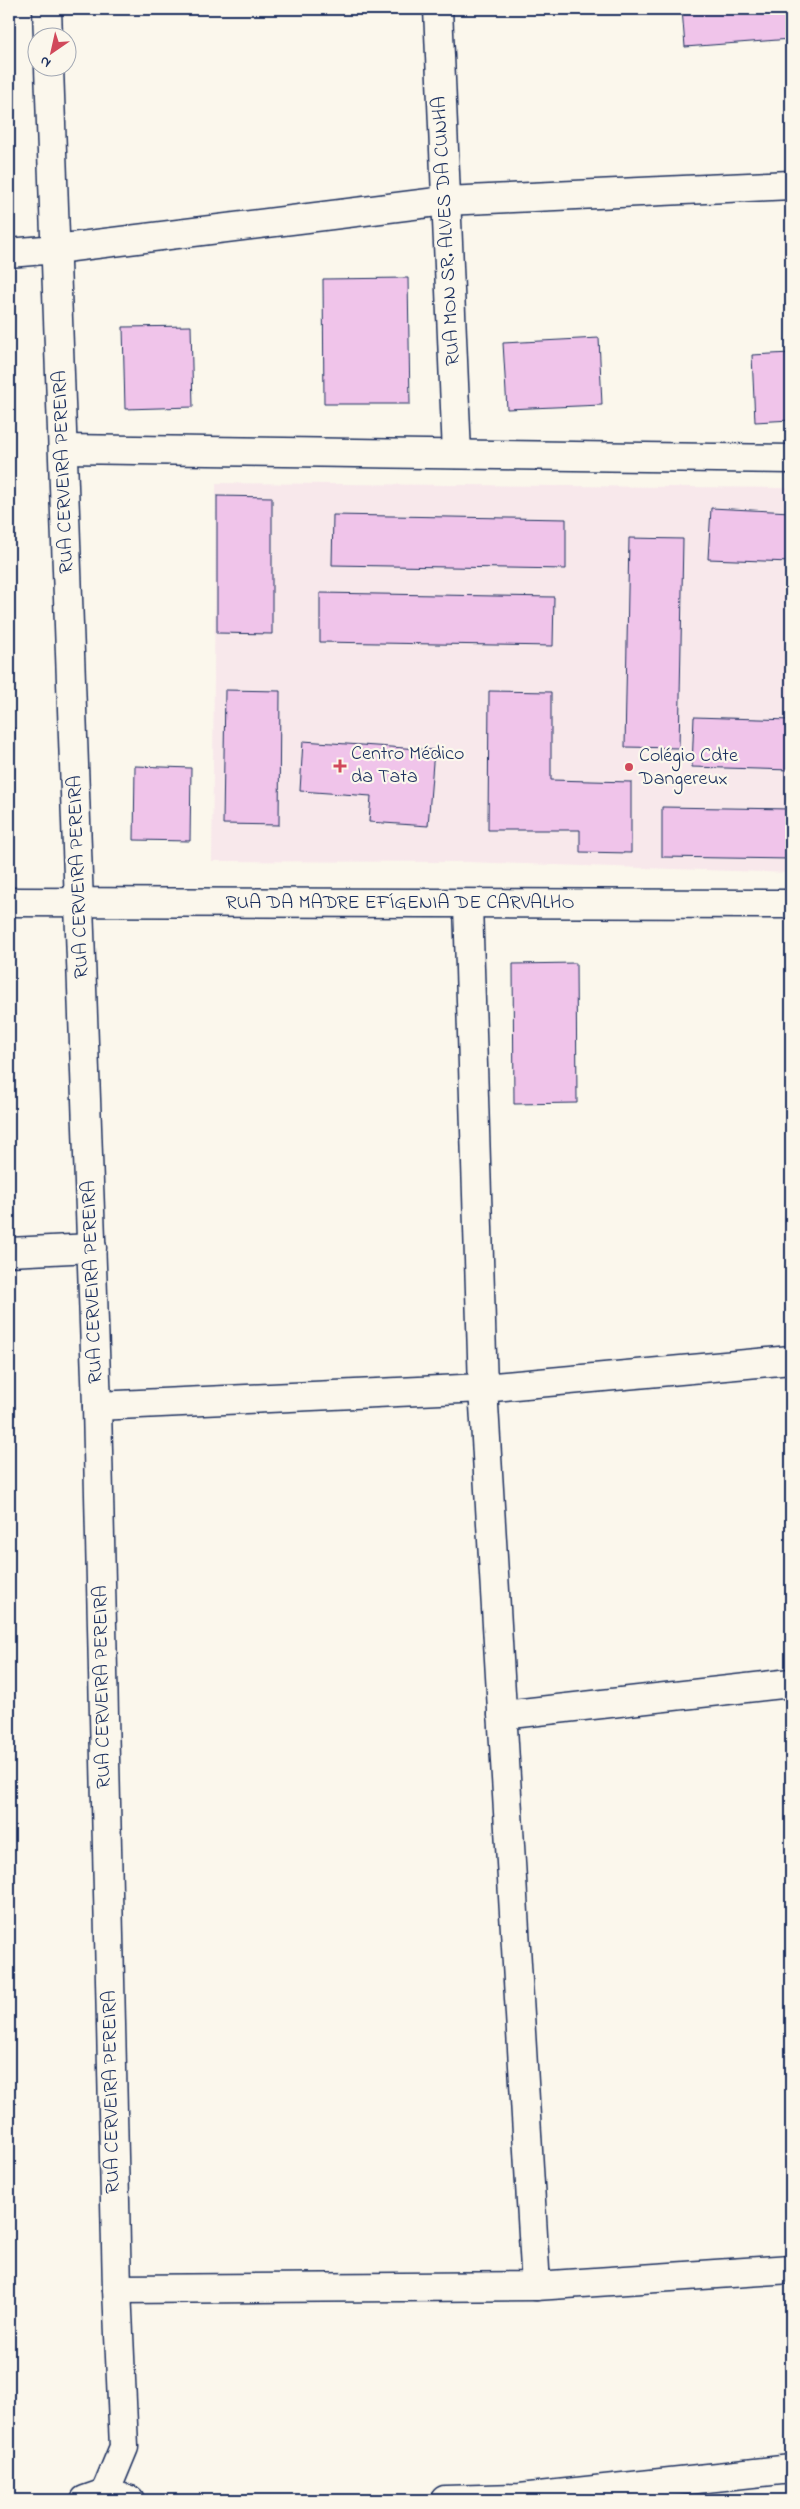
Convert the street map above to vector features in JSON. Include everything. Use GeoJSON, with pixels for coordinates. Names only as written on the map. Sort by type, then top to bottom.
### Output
{"type":"FeatureCollection","features":[{"type":"Feature","properties":{"kind":"street"},"geometry":{"type":"LineString","coordinates":[[46,9],[47,28]]}},
{"type":"Feature","properties":{"kind":"street","name":"RUA MON SR. ALVES DA CUNHA"},"geometry":{"type":"LineString","coordinates":[[438,9],[457,454]]}},
{"type":"Feature","properties":{"kind":"street","name":"RUA CERVEIRA PEREIRA"},"geometry":{"type":"LineString","coordinates":[[49,78],[97,1406],[117,2289],[124,2447],[107,2498]]}},
{"type":"Feature","properties":{"kind":"street"},"geometry":{"type":"LineString","coordinates":[[9,253],[56,250],[445,201],[791,185]]}},
{"type":"Feature","properties":{"kind":"street"},"geometry":{"type":"LineString","coordinates":[[64,449],[791,459]]}},
{"type":"Feature","properties":{"kind":"street","name":"RUA DA MADRE EFÍGENIA DE CARVALHO"},"geometry":{"type":"LineString","coordinates":[[9,902],[791,904]]}},
{"type":"Feature","properties":{"kind":"street"},"geometry":{"type":"LineString","coordinates":[[468,904],[483,1388],[536,2286]]}},
{"type":"Feature","properties":{"kind":"street"},"geometry":{"type":"LineString","coordinates":[[9,1252],[92,1248]]}},
{"type":"Feature","properties":{"kind":"street"},"geometry":{"type":"LineString","coordinates":[[97,1406],[483,1388],[791,1360]]}},
{"type":"Feature","properties":{"kind":"street"},"geometry":{"type":"LineString","coordinates":[[502,1715],[791,1683]]}},
{"type":"Feature","properties":{"kind":"street"},"geometry":{"type":"LineString","coordinates":[[117,2289],[536,2286],[791,2270]]}},
{"type":"Feature","properties":{"kind":"street"},"geometry":{"type":"LineString","coordinates":[[445,2500],[520,2498],[791,2469]]}},
{"type":"Feature","properties":{"kind":"shaded area","name":"Colégio Cdte Dangereux"},"geometry":{"type":"Polygon","coordinates":[[[216,483],[791,488],[791,873],[467,862],[212,861],[216,483]]]}},
{"type":"Feature","properties":{"kind":"building"},"geometry":{"type":"Polygon","coordinates":[[[682,9],[791,9],[791,39],[685,47],[682,9]]]}},
{"type":"Feature","properties":{"kind":"building"},"geometry":{"type":"Polygon","coordinates":[[[791,208],[791,281],[788,209],[791,208]]]}},
{"type":"Feature","properties":{"kind":"building"},"geometry":{"type":"Polygon","coordinates":[[[408,278],[410,404],[324,404],[323,279],[408,278]]]}},
{"type":"Feature","properties":{"kind":"building"},"geometry":{"type":"Polygon","coordinates":[[[191,326],[193,407],[125,409],[123,327],[191,326]]]}},
{"type":"Feature","properties":{"kind":"building"},"geometry":{"type":"Polygon","coordinates":[[[599,338],[602,405],[507,409],[503,343],[599,338]]]}},
{"type":"Feature","properties":{"kind":"building"},"geometry":{"type":"Polygon","coordinates":[[[791,353],[791,420],[755,422],[752,355],[791,353]]]}},
{"type":"Feature","properties":{"kind":"building"},"geometry":{"type":"Polygon","coordinates":[[[217,496],[272,497],[272,634],[217,633],[217,496]]]}},
{"type":"Feature","properties":{"kind":"building"},"geometry":{"type":"Polygon","coordinates":[[[711,508],[791,512],[791,562],[708,559],[711,508]]]}},
{"type":"Feature","properties":{"kind":"building"},"geometry":{"type":"Polygon","coordinates":[[[333,515],[566,519],[566,569],[332,565],[333,515]]]}},
{"type":"Feature","properties":{"kind":"building"},"geometry":{"type":"Polygon","coordinates":[[[629,538],[683,539],[679,748],[625,747],[629,538]]]}},
{"type":"Feature","properties":{"kind":"building"},"geometry":{"type":"Polygon","coordinates":[[[320,593],[554,597],[553,646],[320,642],[320,593]]]}},
{"type":"Feature","properties":{"kind":"building"},"geometry":{"type":"Polygon","coordinates":[[[225,690],[280,691],[279,825],[223,824],[225,690]]]}},
{"type":"Feature","properties":{"kind":"building"},"geometry":{"type":"Polygon","coordinates":[[[489,691],[551,692],[551,780],[631,782],[631,853],[580,852],[580,830],[488,830],[489,691]]]}},
{"type":"Feature","properties":{"kind":"building"},"geometry":{"type":"Polygon","coordinates":[[[694,717],[791,720],[791,770],[692,767],[694,717]]]}},
{"type":"Feature","properties":{"kind":"building"},"geometry":{"type":"Polygon","coordinates":[[[9,728],[15,728],[13,875],[9,875],[9,728]]]}},
{"type":"Feature","properties":{"kind":"building"},"geometry":{"type":"Polygon","coordinates":[[[303,741],[434,750],[428,826],[369,822],[371,796],[300,791],[303,741]]]}},
{"type":"Feature","properties":{"kind":"building"},"geometry":{"type":"Polygon","coordinates":[[[135,766],[191,768],[190,841],[134,840],[135,766]]]}},
{"type":"Feature","properties":{"kind":"building"},"geometry":{"type":"Polygon","coordinates":[[[662,807],[791,809],[791,859],[662,857],[662,807]]]}},
{"type":"Feature","properties":{"kind":"building"},"geometry":{"type":"Polygon","coordinates":[[[576,963],[577,1103],[514,1104],[513,964],[576,963]]]}},
{"type":"Feature","properties":{"kind":"place","name":"Centro Médico da Tata"},"geometry":{"type":"Point","coordinates":[340,766]}},
{"type":"Feature","properties":{"kind":"place","name":"Colégio Cdte Dangereux"},"geometry":{"type":"Point","coordinates":[629,767]}}]}
